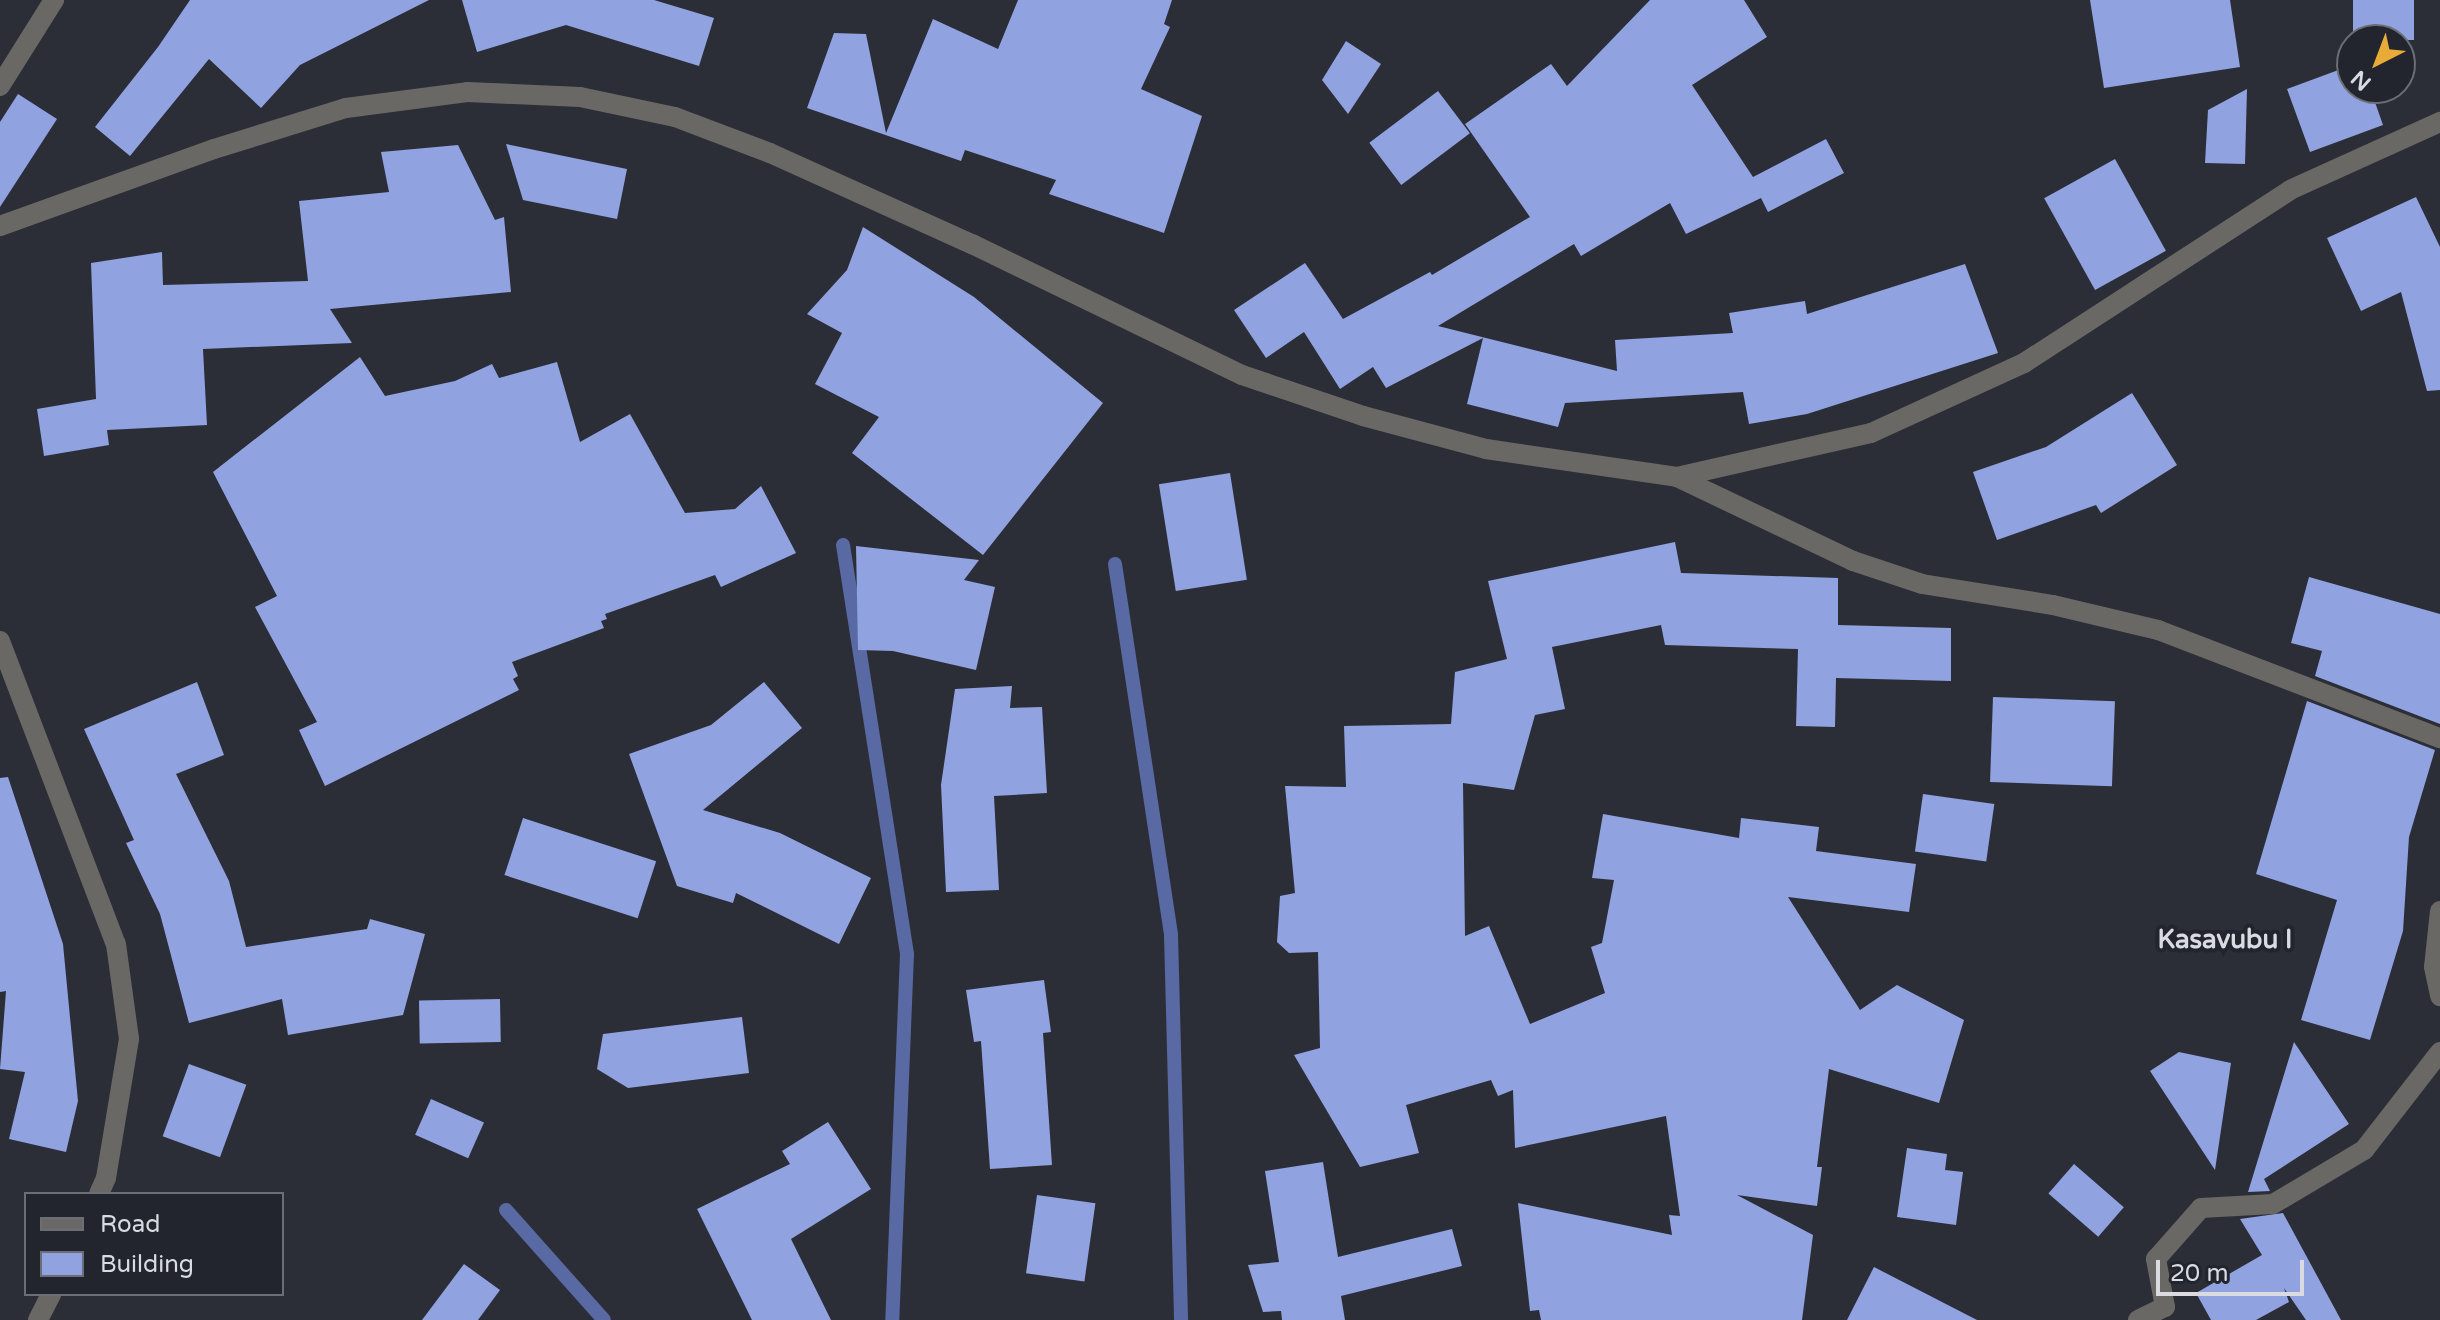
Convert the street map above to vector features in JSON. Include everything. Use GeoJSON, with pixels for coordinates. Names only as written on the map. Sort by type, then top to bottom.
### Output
{"type":"FeatureCollection","features":[{"type":"Feature","properties":{"kind":"street"},"geometry":{"type":"LineString","coordinates":[[0,86],[54,0]]}},
{"type":"Feature","properties":{"kind":"street"},"geometry":{"type":"LineString","coordinates":[[0,226],[79,201],[214,149],[346,108],[467,92],[580,97],[675,117],[770,153],[972,244],[1242,375],[1363,416],[1486,449],[1677,477],[1853,561],[1922,584],[2053,605],[2158,630],[2440,738]]}},
{"type":"Feature","properties":{"kind":"street"},"geometry":{"type":"LineString","coordinates":[[1677,477],[1871,433],[2024,363],[2290,190],[2440,122]]}},
{"type":"Feature","properties":{"kind":"street"},"geometry":{"type":"LineString","coordinates":[[2,655],[116,944],[129,1039],[106,1178],[100,1192]]}},
{"type":"Feature","properties":{"kind":"street"},"geometry":{"type":"LineString","coordinates":[[2440,911],[2434,967],[2440,996]]}},
{"type":"Feature","properties":{"kind":"street"},"geometry":{"type":"LineString","coordinates":[[2138,1320],[2165,1307],[2156,1259],[2201,1208],[2273,1204],[2364,1150],[2440,1052]]}},
{"type":"Feature","properties":{"kind":"street"},"geometry":{"type":"LineString","coordinates":[[38,1320],[50,1296]]}},
{"type":"Feature","properties":{"kind":"building"},"geometry":{"type":"Polygon","coordinates":[[[190,0],[429,0],[300,65],[261,108],[209,59],[130,156],[95,127],[158,47],[190,0]]]}},
{"type":"Feature","properties":{"kind":"building"},"geometry":{"type":"Polygon","coordinates":[[[462,0],[654,0],[714,18],[699,66],[566,25],[477,52],[462,0]]]}},
{"type":"Feature","properties":{"kind":"building"},"geometry":{"type":"Polygon","coordinates":[[[1018,0],[1172,0],[1164,24],[1170,27],[1141,89],[1202,116],[1164,233],[1049,194],[1056,180],[965,150],[961,161],[807,108],[834,33],[866,34],[886,133],[933,19],[998,49],[1018,0]]]}},
{"type":"Feature","properties":{"kind":"building"},"geometry":{"type":"Polygon","coordinates":[[[1650,0],[1744,0],[1767,37],[1692,85],[1753,177],[1826,139],[1844,173],[1768,212],[1761,198],[1686,234],[1670,203],[1581,256],[1574,244],[1438,326],[1617,371],[1615,340],[1733,333],[1729,313],[1805,301],[1807,314],[1965,264],[1998,353],[1807,414],[1749,424],[1743,392],[1565,403],[1558,427],[1467,404],[1483,338],[1386,388],[1373,367],[1340,389],[1304,332],[1266,358],[1234,310],[1305,263],[1343,319],[1430,272],[1432,275],[1530,217],[1465,124],[1551,64],[1567,86],[1650,0]]]}},
{"type":"Feature","properties":{"kind":"building"},"geometry":{"type":"Polygon","coordinates":[[[2090,0],[2230,0],[2240,67],[2104,88],[2090,0]]]}},
{"type":"Feature","properties":{"kind":"building"},"geometry":{"type":"Polygon","coordinates":[[[2353,0],[2414,0],[2414,24],[2353,24],[2353,0]]]}},
{"type":"Feature","properties":{"kind":"building"},"geometry":{"type":"Polygon","coordinates":[[[1346,41],[1381,64],[1348,114],[1322,80],[1346,41]]]}},
{"type":"Feature","properties":{"kind":"building"},"geometry":{"type":"Polygon","coordinates":[[[2336,71],[2336,104],[2376,104],[2383,125],[2310,152],[2287,89],[2336,71]]]}},
{"type":"Feature","properties":{"kind":"building"},"geometry":{"type":"Polygon","coordinates":[[[2247,89],[2245,164],[2205,163],[2208,110],[2247,89]]]}},
{"type":"Feature","properties":{"kind":"building"},"geometry":{"type":"Polygon","coordinates":[[[1438,91],[1470,133],[1401,185],[1369,143],[1438,91]]]}},
{"type":"Feature","properties":{"kind":"building"},"geometry":{"type":"Polygon","coordinates":[[[18,94],[57,119],[0,207],[0,122],[18,94]]]}},
{"type":"Feature","properties":{"kind":"building"},"geometry":{"type":"Polygon","coordinates":[[[506,144],[627,169],[617,219],[523,200],[506,144]]]}},
{"type":"Feature","properties":{"kind":"building"},"geometry":{"type":"Polygon","coordinates":[[[458,145],[495,220],[504,217],[511,292],[330,309],[352,343],[203,349],[207,425],[107,430],[109,445],[44,456],[37,409],[96,399],[91,263],[162,252],[163,285],[308,281],[299,201],[389,192],[381,152],[458,145]]]}},
{"type":"Feature","properties":{"kind":"building"},"geometry":{"type":"Polygon","coordinates":[[[2115,159],[2166,251],[2095,290],[2044,198],[2115,159]]]}},
{"type":"Feature","properties":{"kind":"building"},"geometry":{"type":"Polygon","coordinates":[[[2416,197],[2440,247],[2440,390],[2427,391],[2401,292],[2361,311],[2327,238],[2416,197]]]}},
{"type":"Feature","properties":{"kind":"building"},"geometry":{"type":"Polygon","coordinates":[[[863,227],[974,297],[1103,403],[983,555],[852,453],[879,417],[815,384],[842,333],[807,314],[847,270],[863,227]]]}},
{"type":"Feature","properties":{"kind":"building"},"geometry":{"type":"Polygon","coordinates":[[[360,357],[385,396],[455,381],[492,364],[499,378],[557,362],[580,442],[630,414],[685,513],[735,509],[761,486],[796,553],[721,587],[715,575],[605,614],[607,619],[601,621],[604,628],[512,662],[518,676],[513,679],[519,690],[325,786],[299,730],[317,722],[255,607],[277,596],[213,472],[360,357]]]}},
{"type":"Feature","properties":{"kind":"building"},"geometry":{"type":"Polygon","coordinates":[[[2132,393],[2177,465],[2101,513],[2096,505],[1997,540],[1973,472],[2046,447],[2132,393]]]}},
{"type":"Feature","properties":{"kind":"building"},"geometry":{"type":"Polygon","coordinates":[[[1230,473],[1247,580],[1176,591],[1159,484],[1230,473]]]}},
{"type":"Feature","properties":{"kind":"building"},"geometry":{"type":"Polygon","coordinates":[[[1675,542],[1681,573],[1838,578],[1838,625],[1951,628],[1951,681],[1836,678],[1835,727],[1796,726],[1798,649],[1665,645],[1661,625],[1552,647],[1565,709],[1535,715],[1514,790],[1463,783],[1465,936],[1489,926],[1530,1024],[1605,993],[1591,947],[1602,943],[1614,880],[1592,878],[1603,814],[1739,838],[1741,818],[1819,827],[1816,851],[1916,864],[1909,912],[1788,897],[1860,1010],[1897,985],[1964,1020],[1939,1103],[1829,1069],[1817,1167],[1822,1167],[1817,1206],[1737,1195],[1813,1235],[1802,1320],[1541,1320],[1539,1310],[1530,1311],[1518,1203],[1672,1235],[1669,1215],[1680,1216],[1666,1116],[1515,1148],[1513,1090],[1498,1096],[1491,1080],[1406,1105],[1419,1153],[1360,1167],[1294,1055],[1320,1048],[1318,952],[1289,953],[1277,942],[1280,896],[1295,893],[1285,786],[1346,787],[1344,726],[1451,724],[1455,672],[1507,659],[1488,581],[1675,542]]]}},
{"type":"Feature","properties":{"kind":"building"},"geometry":{"type":"Polygon","coordinates":[[[856,546],[979,560],[964,580],[995,587],[976,670],[893,651],[858,650],[856,546]]]}},
{"type":"Feature","properties":{"kind":"building"},"geometry":{"type":"Polygon","coordinates":[[[2309,577],[2440,614],[2440,724],[2315,676],[2322,651],[2291,643],[2309,577]]]}},
{"type":"Feature","properties":{"kind":"building"},"geometry":{"type":"Polygon","coordinates":[[[197,682],[224,755],[176,774],[229,881],[246,947],[367,929],[370,919],[425,934],[403,1015],[288,1035],[282,999],[189,1023],[160,914],[126,843],[134,840],[84,729],[197,682]]]}},
{"type":"Feature","properties":{"kind":"building"},"geometry":{"type":"Polygon","coordinates":[[[764,682],[802,728],[703,810],[780,833],[871,878],[839,944],[736,893],[733,903],[677,886],[629,754],[711,725],[764,682]]]}},
{"type":"Feature","properties":{"kind":"building"},"geometry":{"type":"Polygon","coordinates":[[[1012,686],[1010,708],[1042,707],[1047,793],[994,796],[999,890],[946,892],[941,785],[955,689],[1012,686]]]}},
{"type":"Feature","properties":{"kind":"building"},"geometry":{"type":"Polygon","coordinates":[[[1993,697],[2115,701],[2112,786],[1990,782],[1993,697]]]}},
{"type":"Feature","properties":{"kind":"building"},"geometry":{"type":"Polygon","coordinates":[[[2307,701],[2435,750],[2409,837],[2403,931],[2370,1040],[2301,1020],[2337,900],[2256,874],[2307,701]]]}},
{"type":"Feature","properties":{"kind":"building"},"geometry":{"type":"Polygon","coordinates":[[[8,777],[63,944],[78,1101],[66,1152],[9,1139],[25,1072],[0,1069],[6,991],[0,992],[0,778],[8,777]]]}},
{"type":"Feature","properties":{"kind":"building"},"geometry":{"type":"Polygon","coordinates":[[[1923,794],[1994,804],[1986,861],[1915,851],[1923,794]]]}},
{"type":"Feature","properties":{"kind":"building"},"geometry":{"type":"Polygon","coordinates":[[[523,818],[656,861],[638,918],[504,875],[523,818]]]}},
{"type":"Feature","properties":{"kind":"building"},"geometry":{"type":"Polygon","coordinates":[[[1044,980],[1051,1032],[1043,1033],[1052,1165],[990,1169],[981,1041],[974,1042],[966,990],[1044,980]]]}},
{"type":"Feature","properties":{"kind":"building"},"geometry":{"type":"Polygon","coordinates":[[[500,999],[501,1042],[420,1043],[419,1000],[500,999]]]}},
{"type":"Feature","properties":{"kind":"building"},"geometry":{"type":"Polygon","coordinates":[[[742,1017],[749,1073],[628,1088],[597,1069],[603,1034],[742,1017]]]}},
{"type":"Feature","properties":{"kind":"building"},"geometry":{"type":"Polygon","coordinates":[[[2294,1042],[2349,1124],[2264,1179],[2270,1191],[2248,1192],[2294,1042]]]}},
{"type":"Feature","properties":{"kind":"building"},"geometry":{"type":"Polygon","coordinates":[[[2179,1052],[2231,1063],[2215,1170],[2150,1071],[2179,1052]]]}},
{"type":"Feature","properties":{"kind":"building"},"geometry":{"type":"Polygon","coordinates":[[[189,1064],[246,1085],[220,1157],[163,1136],[189,1064]]]}},
{"type":"Feature","properties":{"kind":"building"},"geometry":{"type":"Polygon","coordinates":[[[431,1099],[484,1123],[468,1158],[415,1135],[431,1099]]]}},
{"type":"Feature","properties":{"kind":"building"},"geometry":{"type":"Polygon","coordinates":[[[828,1122],[871,1189],[791,1239],[831,1320],[752,1320],[697,1209],[790,1164],[782,1151],[828,1122]]]}},
{"type":"Feature","properties":{"kind":"building"},"geometry":{"type":"Polygon","coordinates":[[[1907,1148],[1947,1154],[1945,1170],[1963,1172],[1956,1225],[1897,1217],[1907,1148]]]}},
{"type":"Feature","properties":{"kind":"building"},"geometry":{"type":"Polygon","coordinates":[[[1323,1162],[1338,1257],[1452,1229],[1462,1266],[1341,1296],[1345,1320],[1282,1320],[1281,1311],[1263,1312],[1248,1265],[1279,1262],[1265,1171],[1323,1162]]]}},
{"type":"Feature","properties":{"kind":"building"},"geometry":{"type":"Polygon","coordinates":[[[2074,1164],[2124,1207],[2098,1237],[2048,1193],[2074,1164]]]}},
{"type":"Feature","properties":{"kind":"building"},"geometry":{"type":"Polygon","coordinates":[[[1037,1195],[1095,1203],[1084,1281],[1026,1273],[1037,1195]]]}},
{"type":"Feature","properties":{"kind":"building"},"geometry":{"type":"Polygon","coordinates":[[[2283,1213],[2341,1320],[2306,1320],[2284,1288],[2289,1302],[2256,1320],[2211,1320],[2196,1293],[2262,1255],[2240,1219],[2283,1213]]]}},
{"type":"Feature","properties":{"kind":"building"},"geometry":{"type":"Polygon","coordinates":[[[464,1264],[500,1290],[478,1320],[422,1320],[464,1264]]]}},
{"type":"Feature","properties":{"kind":"building"},"geometry":{"type":"Polygon","coordinates":[[[1874,1267],[1977,1320],[1847,1320],[1874,1267]]]}},
{"type":"Feature","properties":{"kind":"waterway"},"geometry":{"type":"LineString","coordinates":[[843,545],[907,954],[892,1320]]}},
{"type":"Feature","properties":{"kind":"waterway"},"geometry":{"type":"LineString","coordinates":[[1115,564],[1171,935],[1181,1320]]}},
{"type":"Feature","properties":{"kind":"waterway"},"geometry":{"type":"LineString","coordinates":[[506,1210],[604,1320]]}},
{"type":"Feature","properties":{"kind":"district","name":"Kasavubu I"},"geometry":{"type":"Point","coordinates":[2225,940]}}]}
